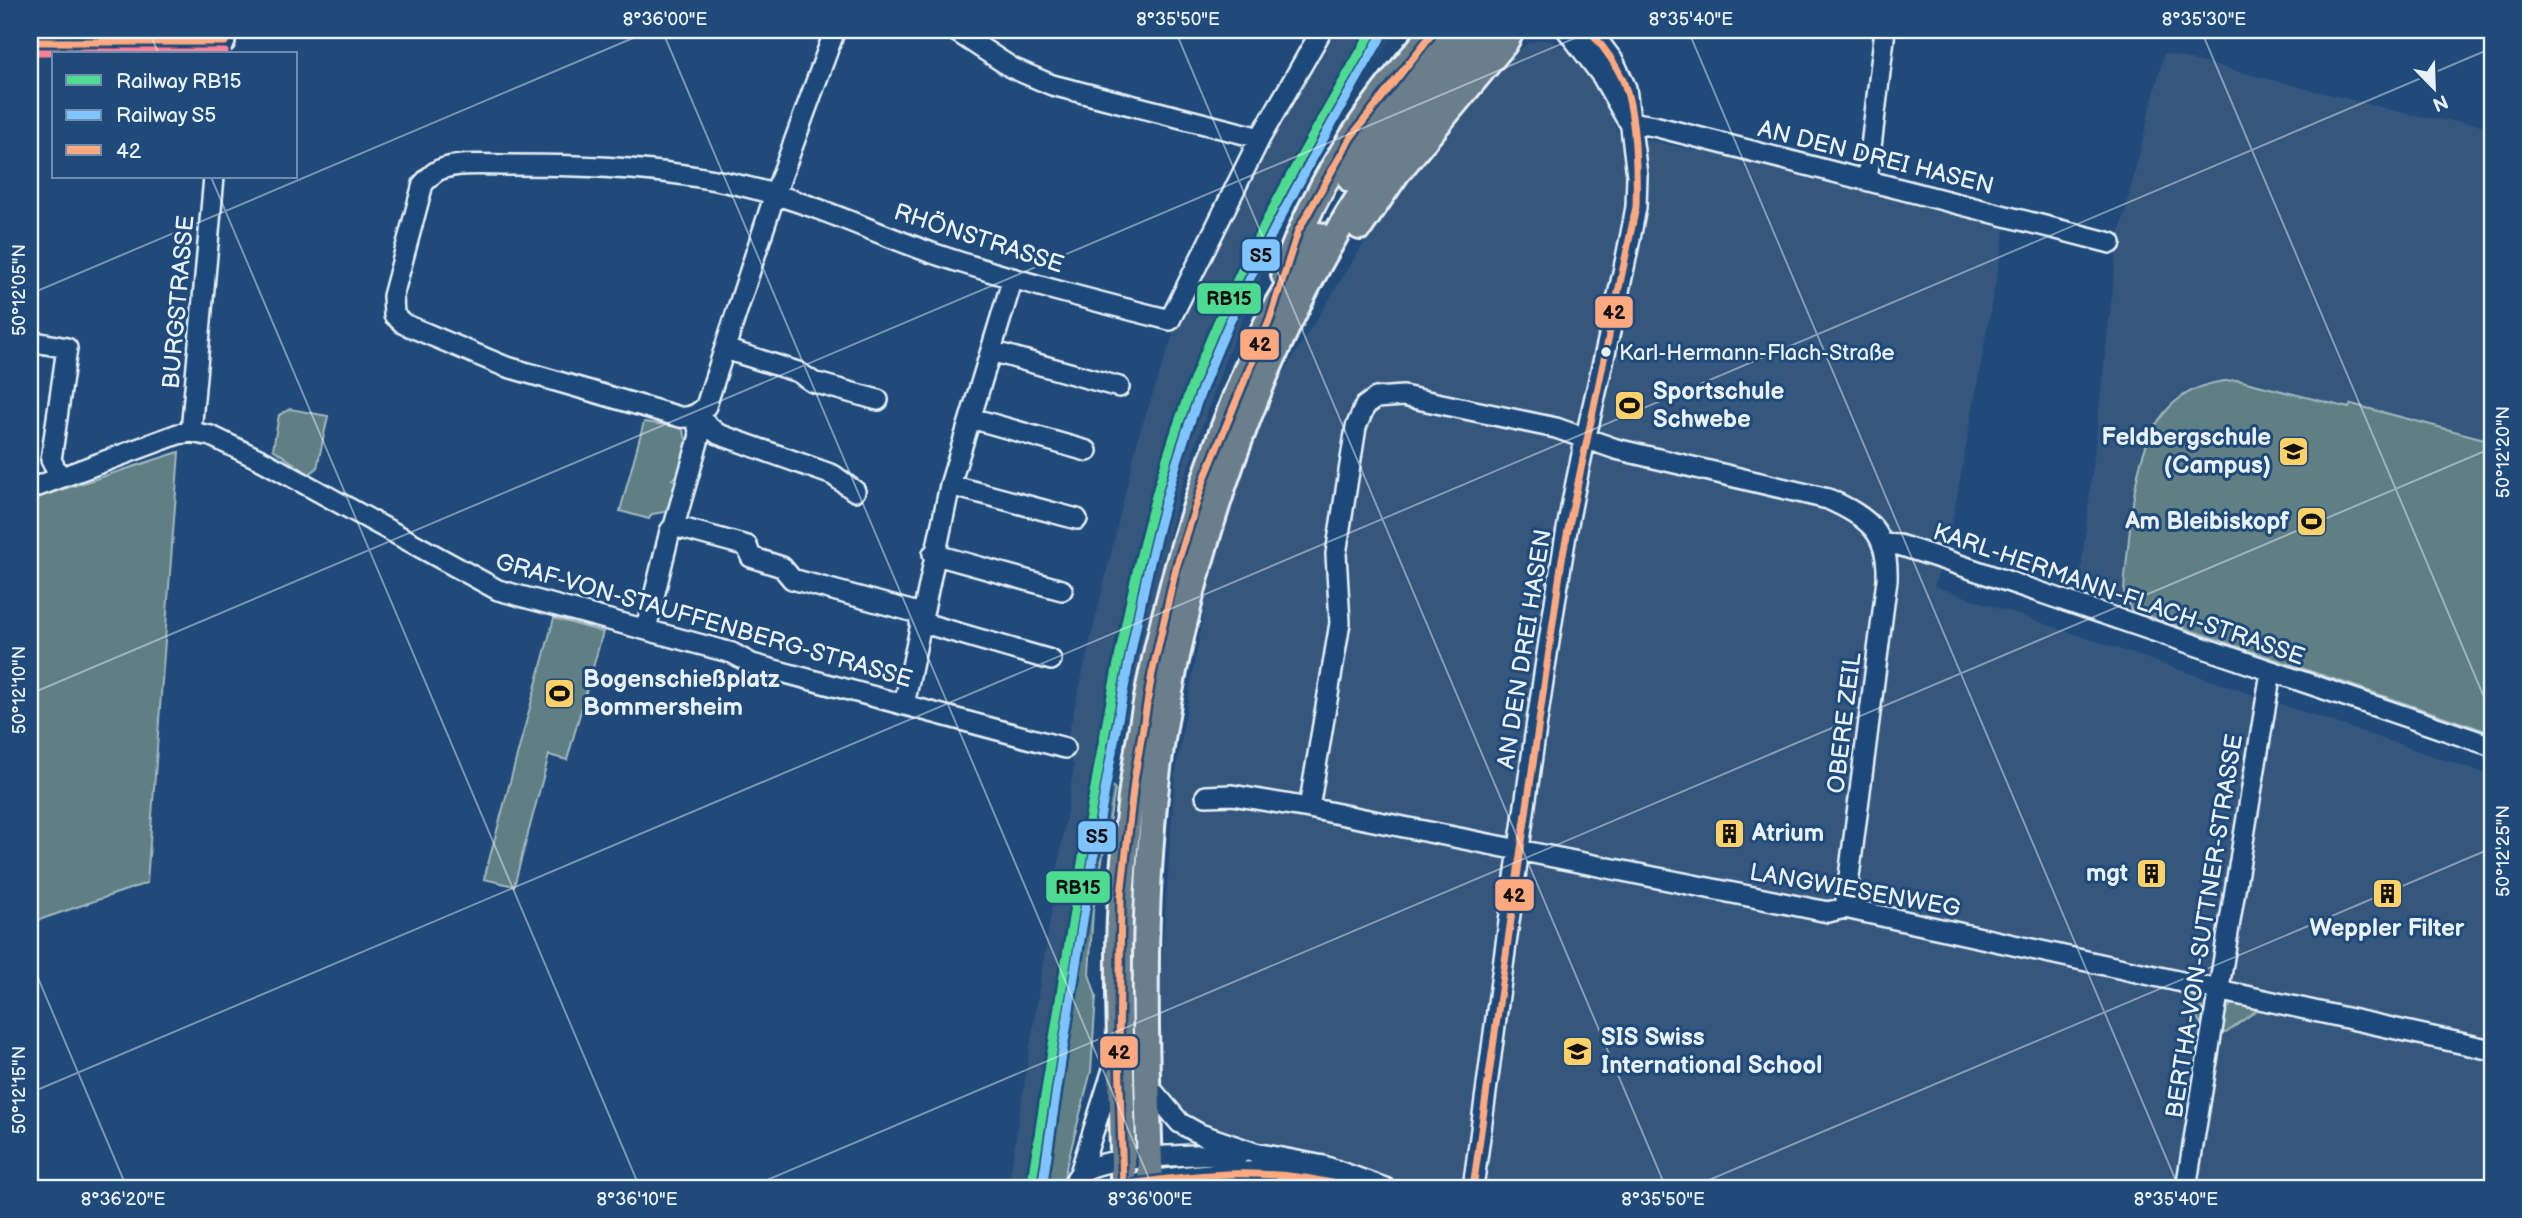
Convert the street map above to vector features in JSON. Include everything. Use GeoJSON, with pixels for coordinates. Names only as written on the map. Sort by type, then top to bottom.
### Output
{"type":"FeatureCollection","features":[{"type":"Feature","properties":{"kind":"main road"},"geometry":{"type":"LineString","coordinates":[[1150,1176],[1144,1002],[1149,878],[1157,778],[1172,677],[1197,570],[1226,478],[1263,382],[1298,231],[1351,137],[1435,30]]}},
{"type":"Feature","properties":{"kind":"main road"},"geometry":{"type":"LineString","coordinates":[[1121,1181],[1121,896],[1134,781],[1152,674],[1177,568],[1205,477],[1278,325],[1386,121],[1458,30]]}},
{"type":"Feature","properties":{"kind":"main road"},"geometry":{"type":"LineString","coordinates":[[1278,325],[1502,34]]}},
{"type":"Feature","properties":{"kind":"street"},"geometry":{"type":"LineString","coordinates":[[695,415],[706,405],[775,194],[835,30]]}},
{"type":"Feature","properties":{"kind":"street"},"geometry":{"type":"LineString","coordinates":[[954,30],[1012,68],[1052,85],[1260,138],[1322,30]]}},
{"type":"Feature","properties":{"kind":"street"},"geometry":{"type":"LineString","coordinates":[[1502,34],[1527,30]]}},
{"type":"Feature","properties":{"kind":"street","name":"AN DEN DREI HASEN"},"geometry":{"type":"LineString","coordinates":[[1566,30],[1602,76],[1629,122],[2111,243]]}},
{"type":"Feature","properties":{"kind":"street","name":"AN DEN DREI HASEN"},"geometry":{"type":"LineString","coordinates":[[1473,1188],[1517,850],[1584,438],[1636,207],[1637,175],[1623,79],[1590,30]]}},
{"type":"Feature","properties":{"kind":"street"},"geometry":{"type":"LineString","coordinates":[[1867,180],[1885,30]]}},
{"type":"Feature","properties":{"kind":"street"},"geometry":{"type":"LineString","coordinates":[[30,42],[225,42]]}},
{"type":"Feature","properties":{"kind":"street","name":"RHÖNSTRASSE"},"geometry":{"type":"LineString","coordinates":[[695,415],[680,417],[524,373],[484,359],[404,324],[394,315],[393,296],[423,184],[432,174],[453,167],[551,165],[657,171],[775,194],[855,221],[933,254],[1170,320],[1260,138]]}},
{"type":"Feature","properties":{"kind":"street","name":"BURGSTRASSE"},"geometry":{"type":"LineString","coordinates":[[191,432],[214,178]]}},
{"type":"Feature","properties":{"kind":"street"},"geometry":{"type":"LineString","coordinates":[[905,705],[933,554],[950,485],[1013,278]]}},
{"type":"Feature","properties":{"kind":"street"},"geometry":{"type":"LineString","coordinates":[[30,341],[66,348],[51,460],[60,477]]}},
{"type":"Feature","properties":{"kind":"street"},"geometry":{"type":"LineString","coordinates":[[725,349],[798,372],[813,382],[878,400]]}},
{"type":"Feature","properties":{"kind":"street"},"geometry":{"type":"LineString","coordinates":[[991,351],[1119,387]]}},
{"type":"Feature","properties":{"kind":"street"},"geometry":{"type":"LineString","coordinates":[[1310,808],[1340,622],[1336,554],[1356,427],[1365,406],[1376,398],[1403,396],[1556,428],[1616,449],[1828,499],[1851,509],[1871,524],[1884,544]]}},
{"type":"Feature","properties":{"kind":"street"},"geometry":{"type":"LineString","coordinates":[[695,415],[718,434],[833,475],[855,491]]}},
{"type":"Feature","properties":{"kind":"street"},"geometry":{"type":"LineString","coordinates":[[646,629],[670,531],[674,526],[698,442],[695,415]]}},
{"type":"Feature","properties":{"kind":"street"},"geometry":{"type":"LineString","coordinates":[[971,418],[1087,451]]}},
{"type":"Feature","properties":{"kind":"street"},"geometry":{"type":"LineString","coordinates":[[30,489],[178,434],[191,432]]}},
{"type":"Feature","properties":{"kind":"street","name":"GRAF-VON-STAUFFENBERG-STRASSE"},"geometry":{"type":"LineString","coordinates":[[191,432],[211,436],[262,461],[498,590],[732,653],[752,664],[1065,748]]}},
{"type":"Feature","properties":{"kind":"street"},"geometry":{"type":"LineString","coordinates":[[950,485],[1077,519]]}},
{"type":"Feature","properties":{"kind":"street"},"geometry":{"type":"LineString","coordinates":[[674,526],[747,546],[751,557],[782,567],[792,579],[1051,660]]}},
{"type":"Feature","properties":{"kind":"street","name":"KARL-HERMANN-FLACH-STRASSE"},"geometry":{"type":"LineString","coordinates":[[1884,544],[1899,545],[2492,746]]}},
{"type":"Feature","properties":{"kind":"street","name":"OBERE ZEIL"},"geometry":{"type":"LineString","coordinates":[[1845,908],[1887,580],[1884,544]]}},
{"type":"Feature","properties":{"kind":"street"},"geometry":{"type":"LineString","coordinates":[[933,554],[1062,590]]}},
{"type":"Feature","properties":{"kind":"street","name":"BERTHA-VON-SUTTNER-STRASSE"},"geometry":{"type":"LineString","coordinates":[[2186,1188],[2270,672]]}},
{"type":"Feature","properties":{"kind":"street","name":"LANGWIESENWEG"},"geometry":{"type":"LineString","coordinates":[[1206,796],[1232,795],[1310,808],[1828,912],[1845,908],[2492,1050]]}},
{"type":"Feature","properties":{"kind":"street"},"geometry":{"type":"LineString","coordinates":[[1076,1181],[1119,1053]]}},
{"type":"Feature","properties":{"kind":"street"},"geometry":{"type":"LineString","coordinates":[[1145,1082],[1180,1123],[1255,1153],[1324,1166],[1385,1188]]}},
{"type":"Feature","properties":{"kind":"street"},"geometry":{"type":"LineString","coordinates":[[1076,1181],[1096,1165],[1121,1181],[1255,1153]]}},
{"type":"Feature","properties":{"kind":"street"},"geometry":{"type":"LineString","coordinates":[[1150,1176],[1270,1170],[1346,1186]]}},
{"type":"Feature","properties":{"kind":"street"},"geometry":{"type":"LineString","coordinates":[[1298,1188],[1346,1186]]}},
{"type":"Feature","properties":{"kind":"shaded area"},"geometry":{"type":"Polygon","coordinates":[[[1322,30],[1395,30],[1301,184],[1226,357],[1179,494],[1105,809],[1046,1188],[1008,1188],[1074,765],[1065,748],[1139,434],[1173,335],[1170,320],[1322,30]]]}},
{"type":"Feature","properties":{"kind":"shaded area"},"geometry":{"type":"Polygon","coordinates":[[[1552,41],[1567,49],[1583,67],[1609,106],[1618,134],[1818,176],[2006,224],[1948,547],[1934,586],[2492,776],[2492,1188],[1187,1188],[1184,1111],[1172,1100],[1159,1076],[1156,1038],[1175,775],[1209,580],[1242,473],[1280,378],[1369,235],[1445,133],[1506,61],[1528,43],[1552,41]]]}},
{"type":"Feature","properties":{"kind":"shaded area","name":"Feldbergschule (Campus)"},"geometry":{"type":"Polygon","coordinates":[[[2164,53],[2420,117],[2492,126],[2492,733],[2079,589],[2118,240],[2164,53]]]}},
{"type":"Feature","properties":{"kind":"green space","name":"Am Bleibiskopf"},"geometry":{"type":"Polygon","coordinates":[[[2238,380],[2349,408],[2351,404],[2492,441],[2492,733],[2131,610],[2124,592],[2132,512],[2145,450],[2157,423],[2176,401],[2203,386],[2238,380]]]}},
{"type":"Feature","properties":{"kind":"green space"},"geometry":{"type":"Polygon","coordinates":[[[290,409],[328,416],[317,468],[309,474],[273,449],[279,415],[290,409]]]}},
{"type":"Feature","properties":{"kind":"green space"},"geometry":{"type":"Polygon","coordinates":[[[644,422],[681,427],[687,444],[681,474],[672,479],[677,482],[670,504],[664,512],[652,514],[649,519],[620,511],[644,422]]]}},
{"type":"Feature","properties":{"kind":"green space"},"geometry":{"type":"Polygon","coordinates":[[[179,452],[147,883],[30,923],[30,500],[179,452]]]}},
{"type":"Feature","properties":{"kind":"green space","name":"Bogenschießplatz Bommersheim"},"geometry":{"type":"Polygon","coordinates":[[[554,618],[603,632],[567,760],[549,755],[514,886],[484,879],[554,618]]]}},
{"type":"Feature","properties":{"kind":"green space"},"geometry":{"type":"Polygon","coordinates":[[[1108,786],[1113,786],[1115,790],[1093,910],[1089,974],[1096,996],[1091,1071],[1061,1188],[1036,1188],[1090,849],[1101,793],[1108,786]]]}},
{"type":"Feature","properties":{"kind":"green space"},"geometry":{"type":"Polygon","coordinates":[[[2183,990],[2200,1004],[2203,1013],[2202,1025],[2181,994],[2183,990]]]}},
{"type":"Feature","properties":{"kind":"green space"},"geometry":{"type":"Polygon","coordinates":[[[2231,1005],[2257,1005],[2257,1010],[2226,1033],[2220,1032],[2224,1012],[2231,1005]]]}},
{"type":"Feature","properties":{"kind":"green space"},"geometry":{"type":"Polygon","coordinates":[[[1252,1178],[1283,1182],[1269,1188],[1181,1188],[1252,1178]]]}},
{"type":"Feature","properties":{"kind":"rail line","name":"RB15"},"geometry":{"type":"LineString","coordinates":[[1031,1188],[1107,722],[1131,600],[1160,480],[1186,402],[1225,305],[1271,212],[1373,30]]}},
{"type":"Feature","properties":{"kind":"rail line","name":"S5"},"geometry":{"type":"LineString","coordinates":[[1042,1188],[1106,783],[1141,603],[1170,483],[1196,405],[1235,309],[1281,216],[1382,35]]}},
{"type":"Feature","properties":{"kind":"transit line"},"geometry":{"type":"LineString","coordinates":[[30,32],[216,30]]}},
{"type":"Feature","properties":{"kind":"transit line","name":"42"},"geometry":{"type":"LineString","coordinates":[[30,42],[225,42],[227,30]]}},
{"type":"Feature","properties":{"kind":"transit line","name":"42"},"geometry":{"type":"LineString","coordinates":[[1352,1188],[1266,1174],[1182,1177],[1123,1185],[1119,1053],[1121,896],[1134,781],[1152,674],[1176,568],[1205,477],[1270,319],[1298,231],[1351,137],[1435,30]]}},
{"type":"Feature","properties":{"kind":"transit line","name":"42"},"geometry":{"type":"LineString","coordinates":[[1473,1188],[1562,559],[1636,207],[1635,146],[1629,98],[1610,57],[1590,30]]}},
{"type":"Feature","properties":{"kind":"transit line"},"geometry":{"type":"LineString","coordinates":[[30,52],[225,52]]}},
{"type":"Feature","properties":{"kind":"place","name":"Karl-Hermann-Flach-Straße"},"geometry":{"type":"Point","coordinates":[1606,352]}},
{"type":"Feature","properties":{"kind":"place","name":"Sportschule Schwebe"},"geometry":{"type":"Point","coordinates":[1630,405]}},
{"type":"Feature","properties":{"kind":"place","name":"Feldbergschule (Campus)"},"geometry":{"type":"Point","coordinates":[2294,451]}},
{"type":"Feature","properties":{"kind":"place","name":"Am Bleibiskopf"},"geometry":{"type":"Point","coordinates":[2312,521]}},
{"type":"Feature","properties":{"kind":"place","name":"Bogenschießplatz Bommersheim"},"geometry":{"type":"Point","coordinates":[560,693]}},
{"type":"Feature","properties":{"kind":"place","name":"Atrium"},"geometry":{"type":"Point","coordinates":[1729,833]}},
{"type":"Feature","properties":{"kind":"place","name":"mgt"},"geometry":{"type":"Point","coordinates":[2151,873]}},
{"type":"Feature","properties":{"kind":"place","name":"Weppler Filter"},"geometry":{"type":"Point","coordinates":[2387,894]}},
{"type":"Feature","properties":{"kind":"place","name":"SIS Swiss International School"},"geometry":{"type":"Point","coordinates":[1578,1051]}}]}
